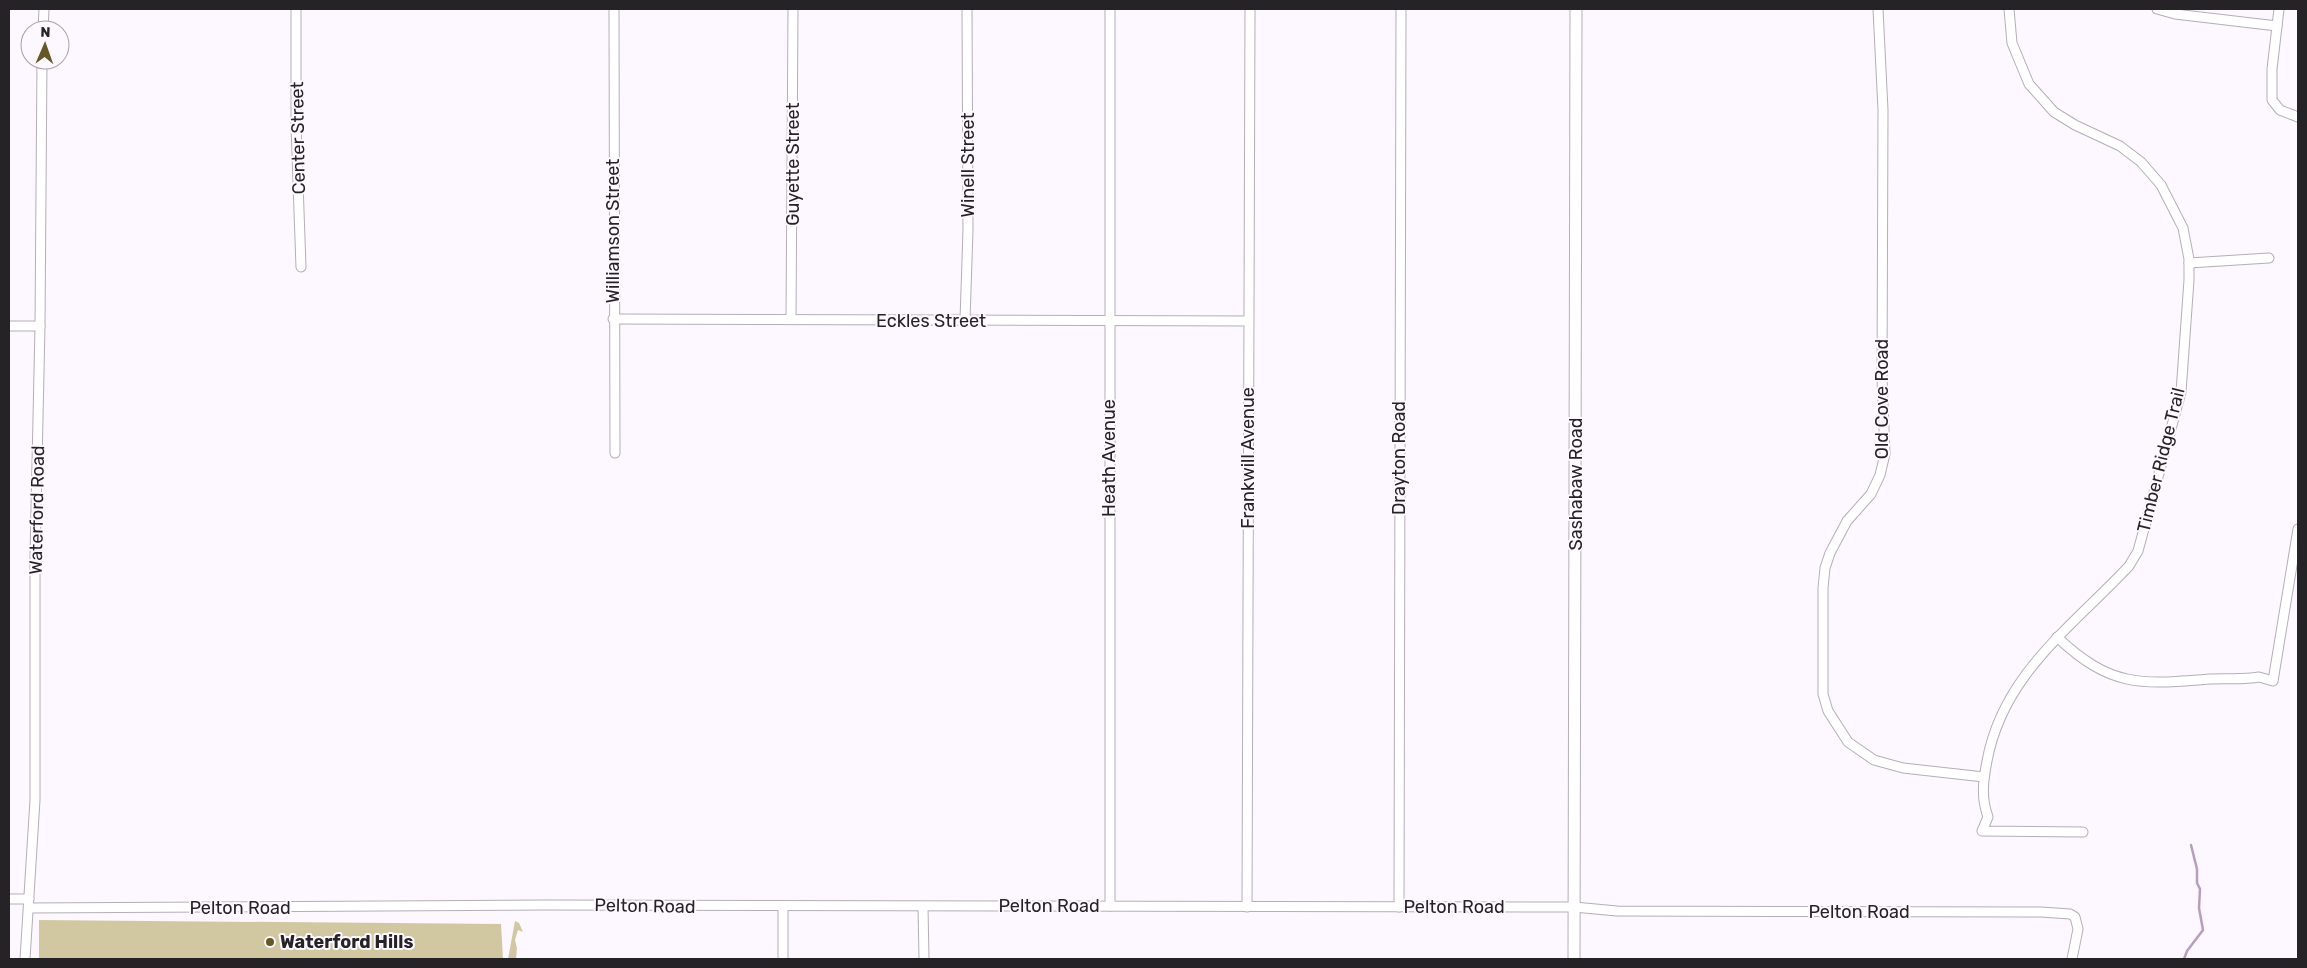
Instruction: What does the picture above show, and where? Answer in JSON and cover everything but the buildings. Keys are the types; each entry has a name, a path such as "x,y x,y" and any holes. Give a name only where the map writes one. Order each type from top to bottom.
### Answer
{"street":[{"name":"Center Street","path":"296,9 296,126 301,267"},
{"name":"Williamson Street","path":"614,9 613,319 615,454"},
{"name":"Guyette Street","path":"791,320 793,9"},
{"name":"Winell Street","path":"965,320 968,230 967,9"},
{"name":"Heath Avenue","path":"1110,9 1108,322 1110,906"},
{"name":"Frankwill Avenue","path":"1247,907 1250,9"},
{"name":"Drayton Road","path":"1400,907 1401,9"},
{"name":"Sashabaw Road","path":"1574,959 1576,9"},
{"name":"Old Cove Road","path":"1878,9 1883,110 1882,378 1885,454 1880,475 1870,494 1843,527 1830,553 1826,568 1823,588 1823,694 1828,712 1848,742 1874,760 1903,768 1984,776"},
{"name":"Timber Ridge Trail","path":"2009,9 2012,43 2029,84 2054,112 2074,125 2120,146 2141,162 2161,184 2183,228 2189,263 2181,392 2142,540 2128,566 2057,637 2023,677 1997,724 1984,776 1983,804 1988,817 1982,831 2083,832"},
{"path":"2157,9 2175,14 2277,26"},
{"path":"2279,9 2272,100 2280,110 2298,118"},
{"name":"Waterford Road","path":"25,959 35,800 35,556 40,326 42,70"},
{"path":"2189,263 2269,258"},
{"name":"Eckles Street","path":"613,319 1248,321"},
{"path":"9,326 40,326"},
{"path":"2057,637 2075,654 2095,668 2135,682 2170,683 2259,677 2273,681 2298,528"},
{"name":"Pelton Road","path":"9,899 29,904 784,907 1574,907 1626,911 2041,912 2070,914 2075,917 2078,922 2077,940 2072,959"},
{"path":"783,959 784,907"},
{"path":"923,907 924,959"}],"shaded area":[{"name":"Waterford Hills","path":"39,920 501,924 503,959 39,959"},
{"path":"515,921 519,923 523,932 518,930 515,940 517,948 516,959 508,959"}],"waterway":[{"path":"2184,959 2187,951 2203,930 2199,908 2200,889 2197,883 2197,869 2191,845"}],"place":[{"name":"Waterford Hills","path":"270,942"}]}
